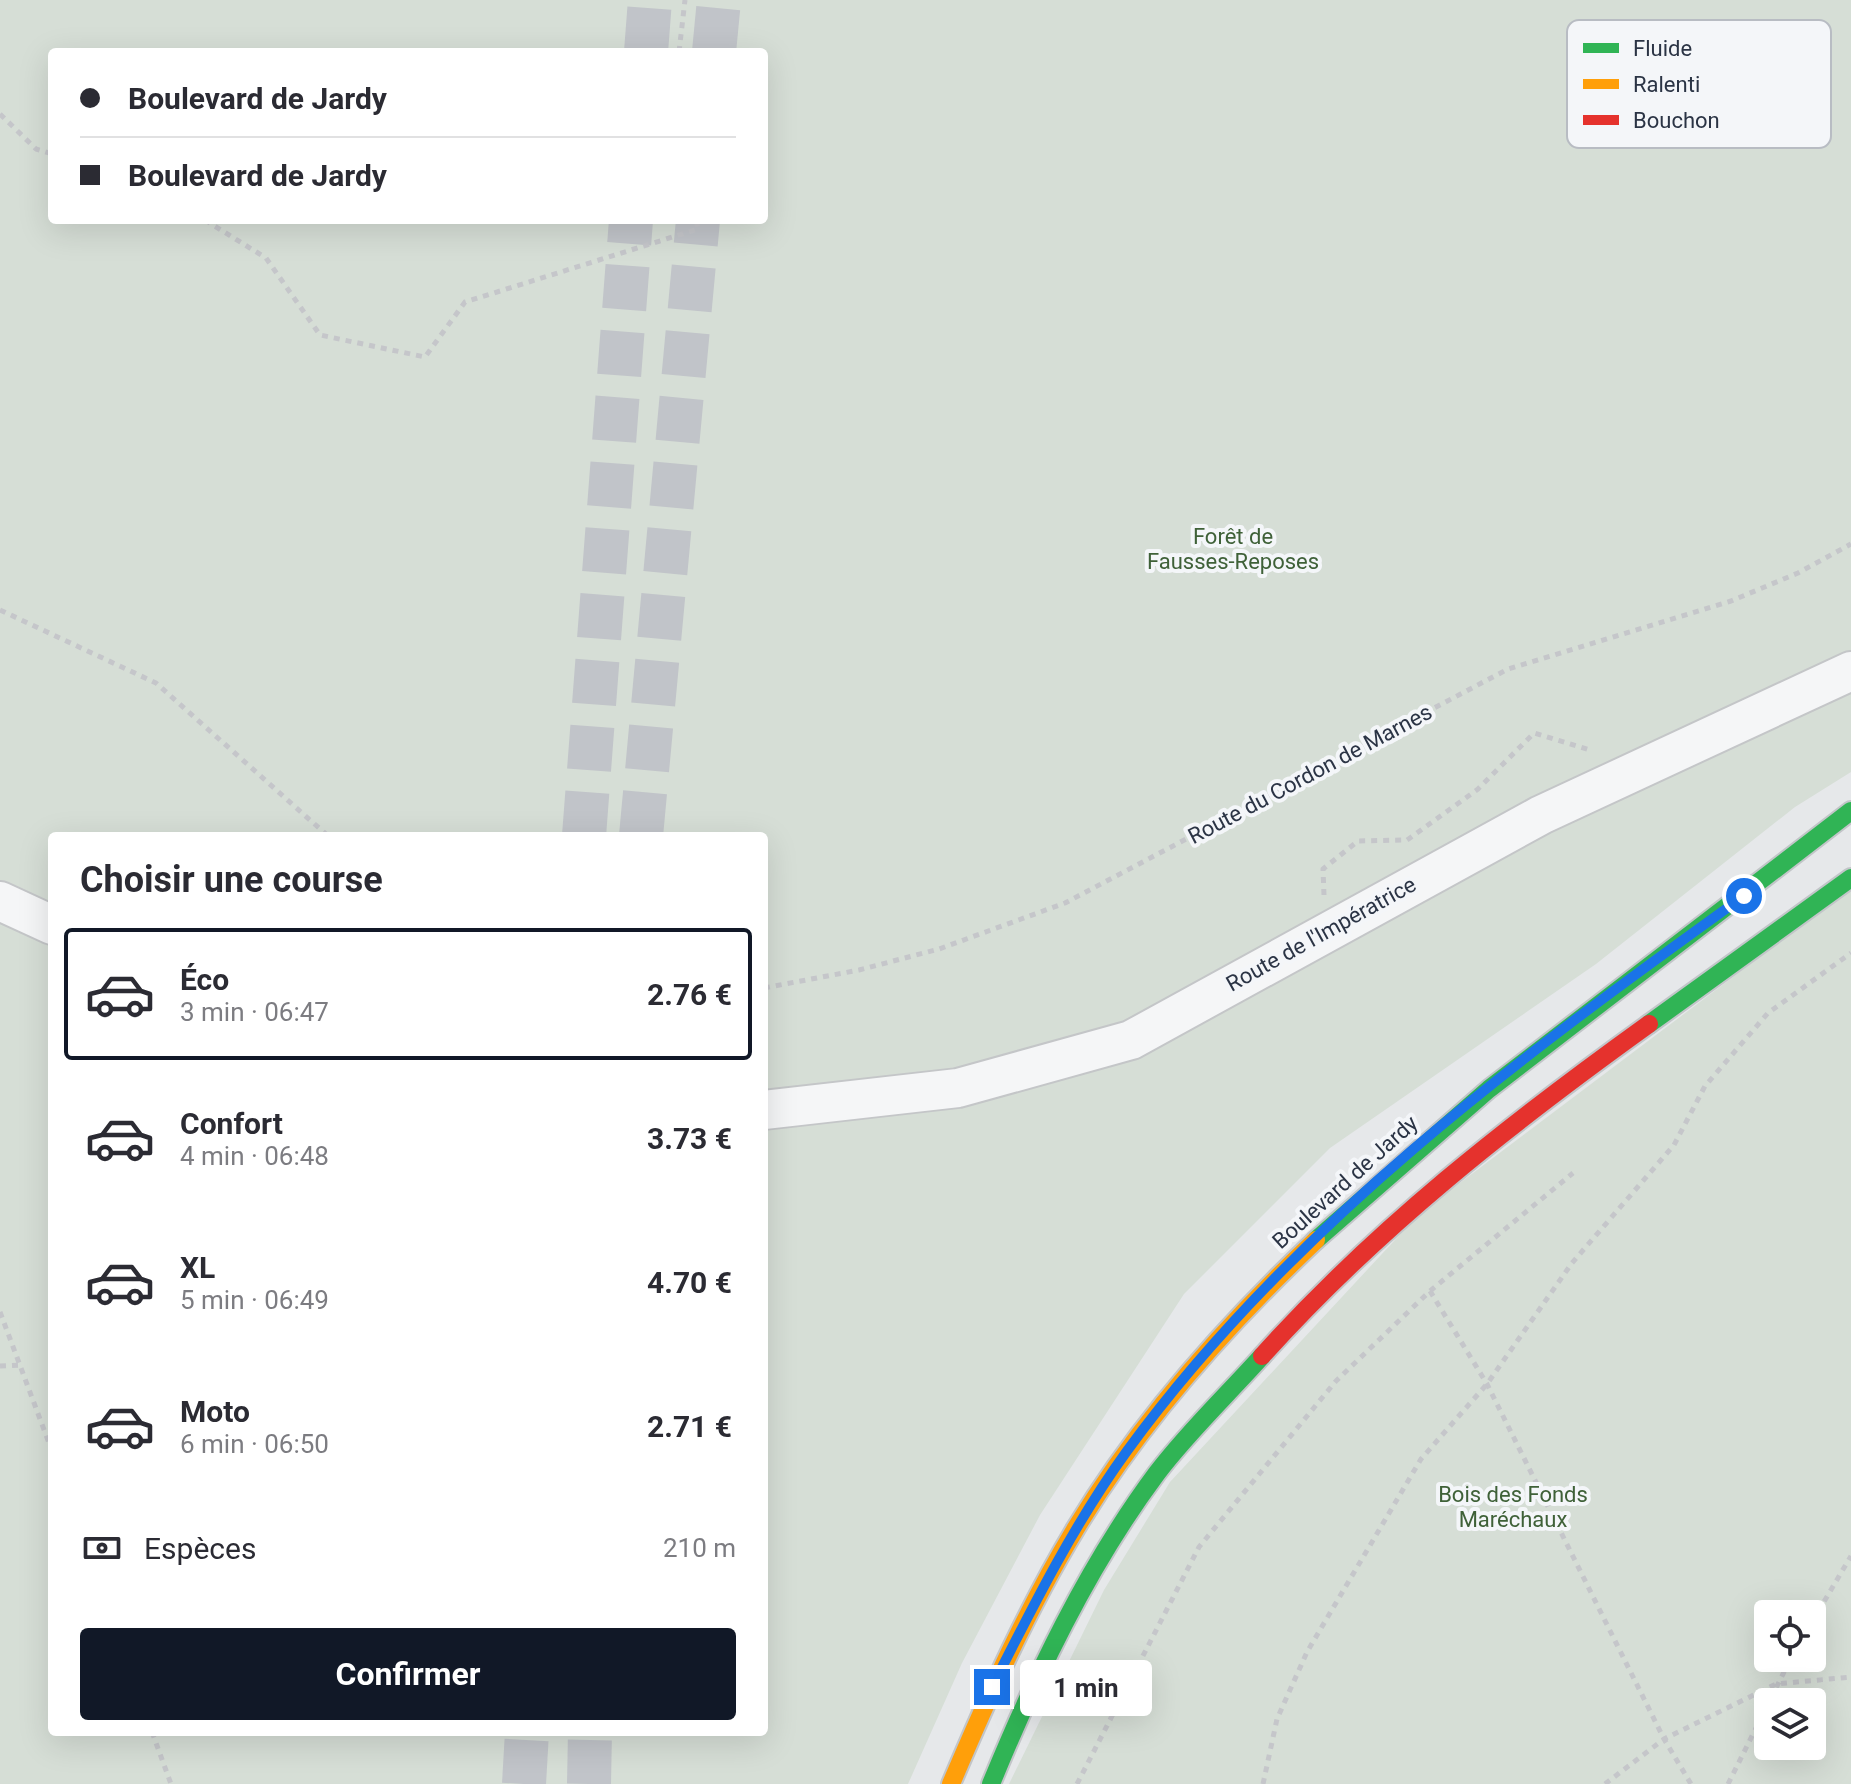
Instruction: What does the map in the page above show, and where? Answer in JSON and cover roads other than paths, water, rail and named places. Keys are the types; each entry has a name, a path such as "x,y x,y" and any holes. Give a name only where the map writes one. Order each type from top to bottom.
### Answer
{"main road":[{"name":"Boulevard de Jardy","path":"951,1784 992,1687 1056,1563 1127,1452 1198,1362 1292,1259 1502,1078 1628,980 1768,879 1851,811"},
{"path":"991,1784 1025,1702 1088,1581 1157,1473 1314,1298 1412,1206 1529,1110 1851,878"}],"street":[{"name":"Route de l'Impératrice","path":"768,1110 958,1088 1131,1040 1338,923 1541,815 1851,671"},
{"path":"0,901 48,923"}],"tunnel":[{"path":"646,48 650,0"},
{"path":"714,48 719,0"},
{"path":"584,832 631,224"},
{"path":"641,832 698,224"},
{"path":"524,1784 527,1736"},
{"path":"589,1784 590,1736"}],"park label":[{"name":"Forêt de Fausses-Reposes","path":"1233,548"},
{"name":"Bois des Fonds Maréchaux","path":"1513,1506"}]}
